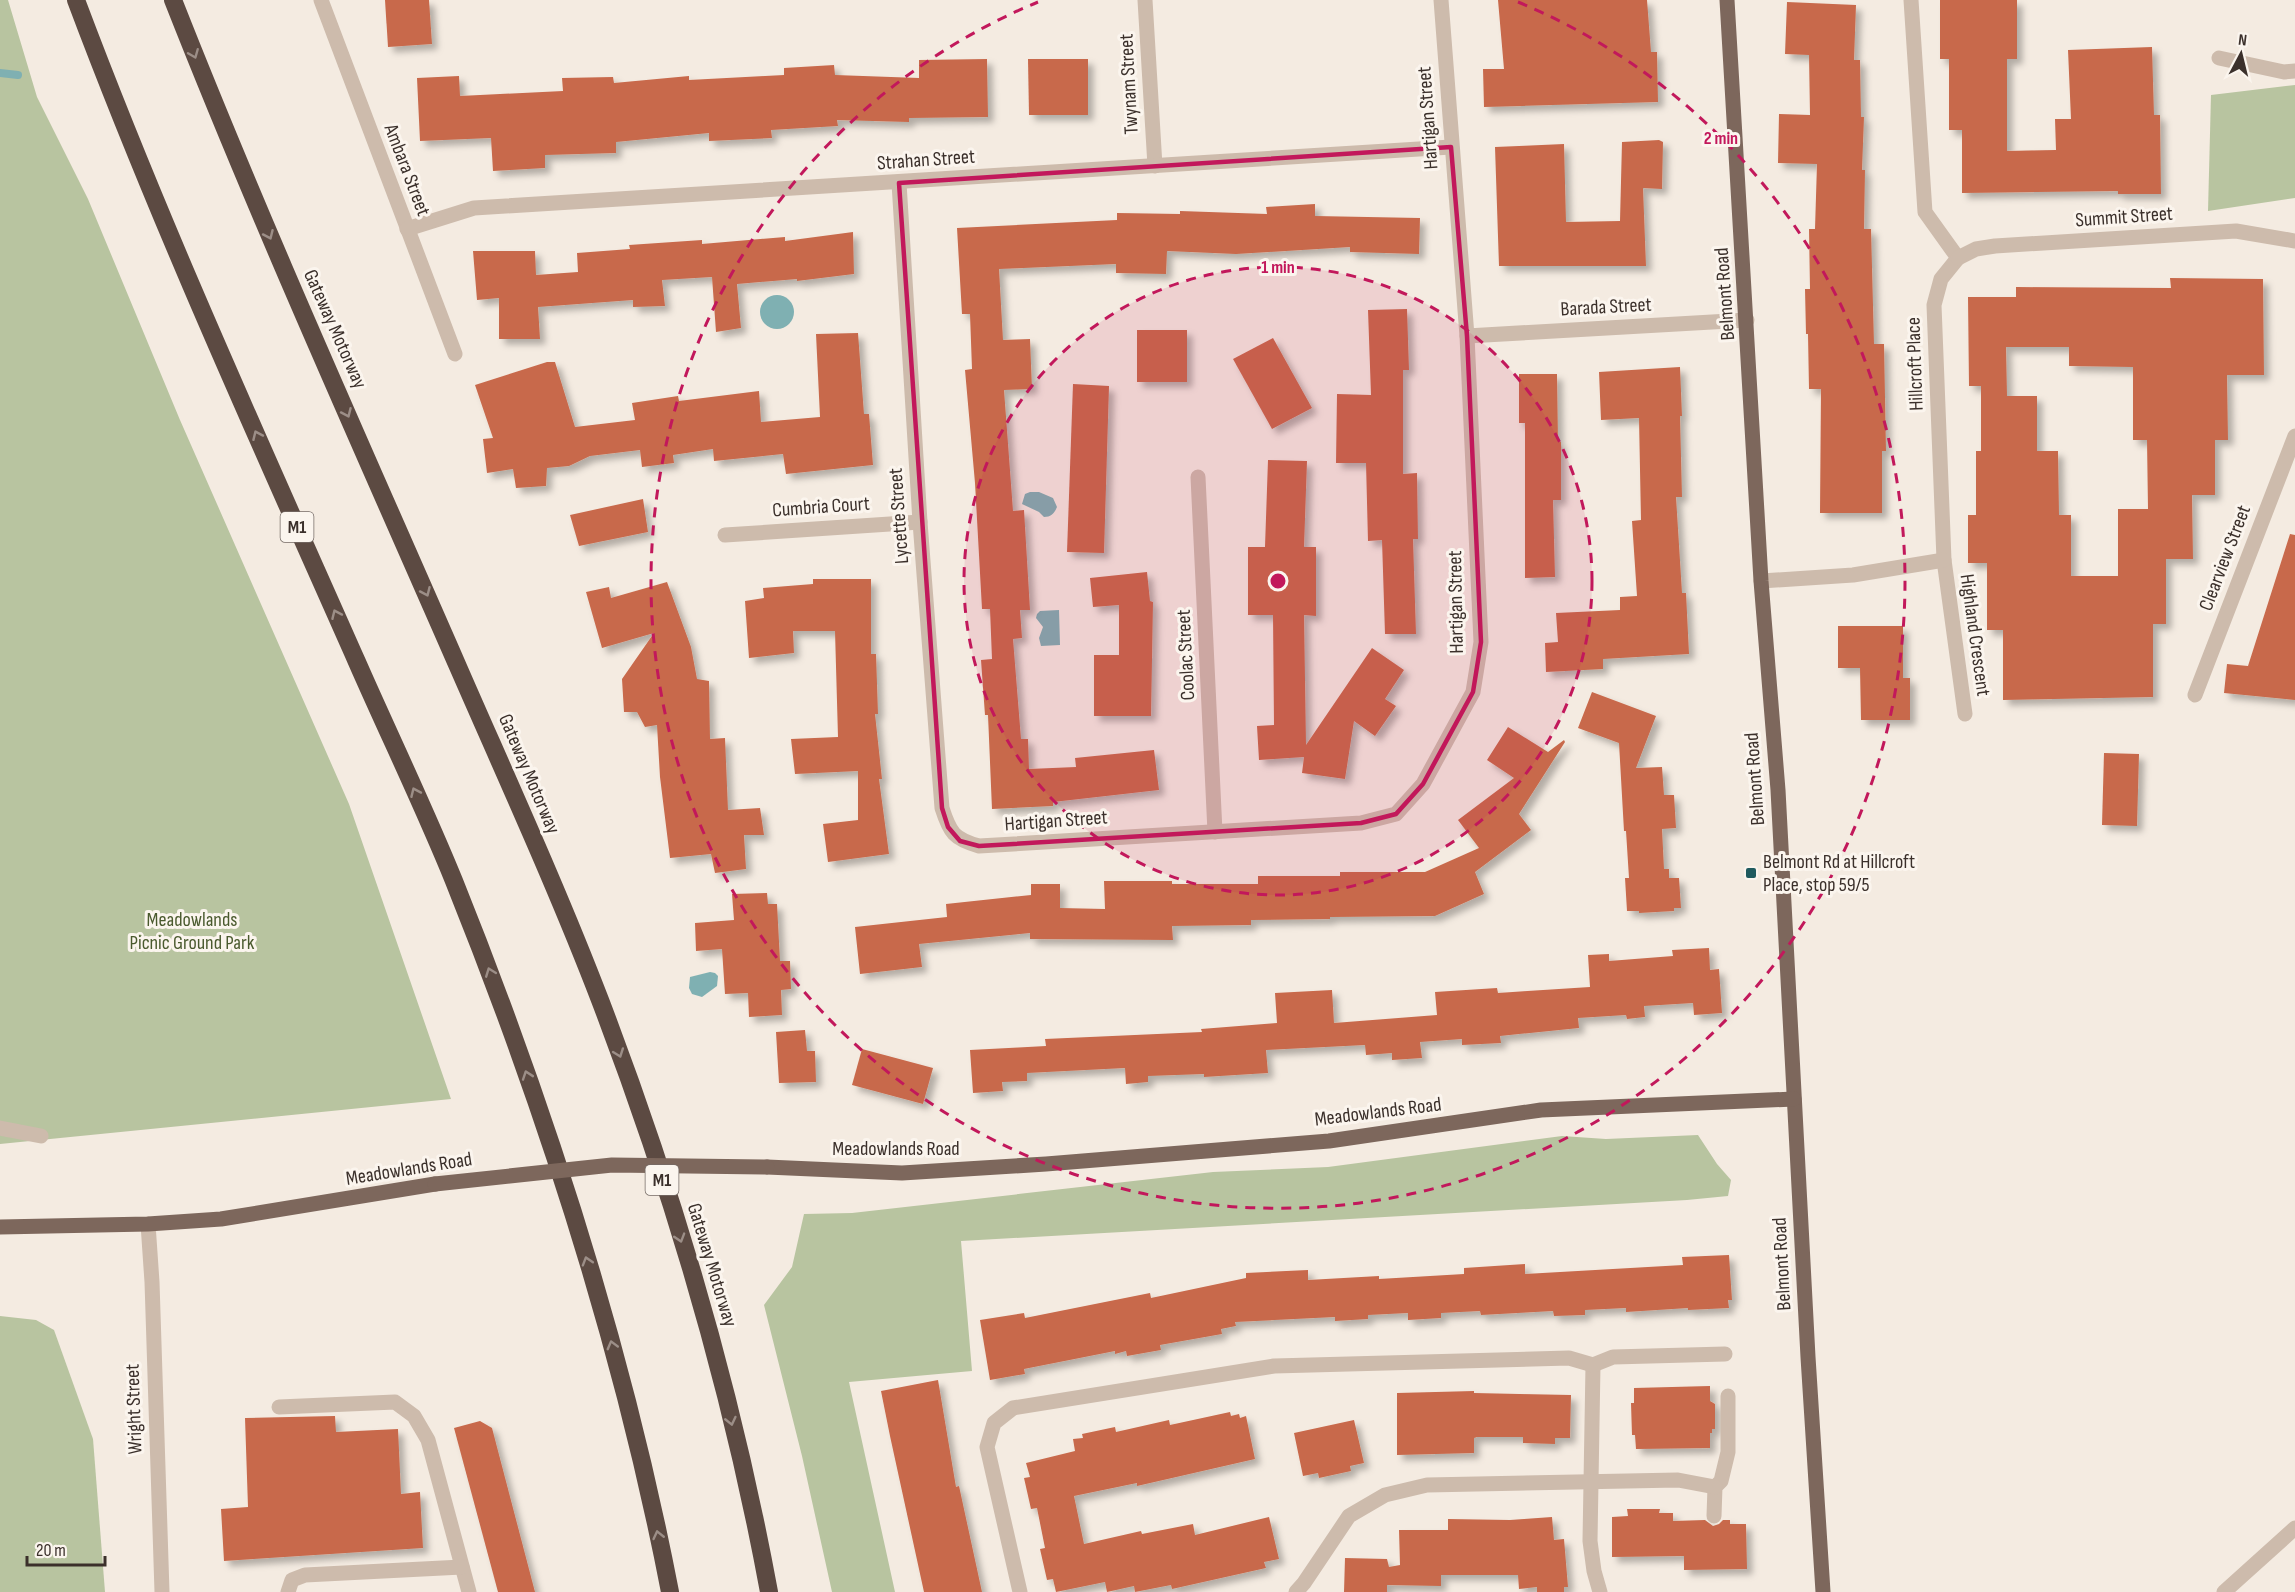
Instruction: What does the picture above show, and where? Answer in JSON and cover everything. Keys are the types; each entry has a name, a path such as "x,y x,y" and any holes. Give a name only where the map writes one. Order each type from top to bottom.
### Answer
{"highway":[{"name":"M1","path":"76,0 163,216 229,370 452,876 511,1026 604,1317 627,1401 670,1592"},
{"name":"Gateway Motorway","path":"173,0 236,160 506,774 599,998 640,1110 718,1364 769,1592"}],"main road":[{"name":"Belmont Road","path":"1727,0 1761,581 1778,790 1823,1592"},
{"name":"Meadowlands Road","path":"0,1227 148,1224 221,1219 435,1184 612,1165 767,1167 902,1173 1046,1164 1329,1140 1541,1110 1794,1099"}],"street":[{"name":"Ambara Street","path":"321,0 455,354"},
{"name":"Twynam Street","path":"1145,0 1155,166"},
{"name":"Hartigan Street","path":"960,841 979,846 1361,823 1396,814 1423,784 1473,692 1481,642 1467,336 1441,0"},
{"path":"1911,0 1925,212 1958,258"},
{"path":"2219,58 2284,72 2295,71"},
{"name":"Strahan Street","path":"407,229 474,208 1451,147"},
{"name":"Lycette Street","path":"899,183 920,522 942,808 948,827 960,841"},
{"name":"Summit Street","path":"1958,258 1976,249 1995,246 2236,231 2295,241"},
{"name":"Hillcroft Place","path":"1944,560 1934,305 1941,279 1958,258"},
{"name":"Barada Street","path":"1467,336 1747,320"},
{"name":"Clearview Street","path":"2195,695 2295,436"},
{"name":"Coolac Street","path":"1198,477 1215,832"},
{"name":"Cumbria Court","path":"725,535 920,522"},
{"path":"1761,581 1853,575 1944,560"},
{"name":"Highland Crescent","path":"1944,560 1965,714"},
{"path":"0,1128 41,1136"},
{"name":"Wright Street","path":"148,1224 162,1592"},
{"path":"1020,1592 987,1447 994,1423 1013,1408 1274,1366 1569,1358 1593,1365 1613,1357 1725,1354"},
{"path":"1593,1365 1590,1542 1600,1592"},
{"path":"1714,1516 1715,1487 1721,1480 1728,1452 1728,1396"},
{"path":"279,1407 395,1402 414,1416 429,1440 469,1592"},
{"path":"1296,1592 1349,1516 1384,1495 1427,1485 1678,1480 1715,1487"},
{"path":"2224,1592 2295,1528"},
{"path":"288,1592 292,1580 305,1575 462,1568"}],"highlighted area":[{"path":"1451,147 1467,336 1481,642 1473,692 1423,784 1396,814 1361,823 979,846 960,841 948,827 942,808 899,183"}],"green space":[{"name":"Meadowlands Picnic Ground Park","path":"0,0 8,0 37,97 88,199 180,420 349,804 451,1099 0,1144"},
{"path":"2295,85 2295,198 2208,211 2211,95"},
{"path":"1698,1135 1717,1164 1731,1180 1728,1196 961,1241 972,1371 849,1382 895,1592 832,1592 802,1456 764,1305 792,1267 804,1214 852,1213 1213,1172 1328,1167 1562,1136 1606,1139"},
{"path":"0,1316 36,1320 54,1330 93,1439 105,1592 0,1592"}],"water":[{"path":"777,295 789,300 794,312 789,324 777,329 765,324 760,312 765,300"},
{"path":"1039,492 1053,498 1057,507 1053,513 1044,517 1022,504 1025,494"},
{"path":"1059,610 1060,645 1041,646 1039,638 1043,627 1036,618 1037,614 1040,611"},
{"path":"710,972 718,976 717,986 702,997 692,994 689,988 690,977"}],"building":[{"path":"385,0 429,0 432,44 388,47"},
{"path":"1498,0 1647,0 1651,52 1657,52 1658,102 1484,107 1483,69 1504,69"},
{"path":"1940,0 2017,0 2017,59 2007,59 2007,151 2056,150 2055,119 2071,119 2068,50 2152,47 2154,115 2160,115 2161,194 2118,194 2118,191 1962,193 1962,130 1949,130 1949,59 1940,59"},
{"path":"1787,2 1856,5 1854,60 1860,60 1861,117 1864,117 1862,170 1865,170 1864,229 1871,229 1874,344 1884,344 1886,451 1882,451 1882,513 1820,513 1821,389 1809,389 1805,289 1810,289 1809,229 1815,229 1817,164 1778,163 1779,114 1810,115 1809,55 1785,54"},
{"path":"987,59 988,117 909,118 909,122 837,120 838,126 771,130 772,138 709,141 709,133 616,142 616,153 545,155 545,168 493,171 491,138 420,141 417,78 459,76 460,96 563,91 562,78 613,77 614,83 689,76 689,80 784,75 784,68 834,65 835,75 919,78 919,60"},
{"path":"1028,59 1088,59 1088,115 1029,115"},
{"path":"1659,140 1663,142 1662,189 1643,188 1646,266 1499,266 1495,147 1564,144 1566,222 1620,221 1622,142"},
{"path":"1315,204 1315,216 1420,218 1419,254 1350,252 1350,247 1236,254 1167,251 1166,274 1116,273 1116,264 999,269 1003,340 1030,339 1032,389 1004,390 1013,511 1024,510 1030,610 1020,610 1022,638 1013,639 1021,739 1028,739 1029,769 1076,767 1075,758 1154,750 1159,790 1053,802 1053,806 992,809 988,715 985,715 981,660 992,659 990,609 982,609 975,483 965,370 972,369 970,314 962,314 957,228 1117,220 1117,213 1180,214 1180,211 1267,214 1266,207"},
{"path":"853,232 854,274 797,281 797,279 737,284 741,328 716,332 712,277 662,280 665,306 633,307 633,300 538,307 540,339 499,339 499,298 477,300 473,251 535,251 536,275 578,272 577,253 630,249 629,245 702,240 702,244 785,237 785,241"},
{"path":"2170,278 2263,279 2264,375 2227,375 2228,440 2215,440 2215,495 2192,495 2193,559 2166,559 2166,624 2153,624 2153,697 2003,700 2003,630 1987,630 1987,563 1968,563 1968,515 1976,515 1976,451 1981,451 1981,386 1969,386 1968,297 2016,297 2016,287 2171,288","holes":["2006,347 2069,347 2069,366 2133,367 2133,440 2147,440 2148,509 2118,509 2118,576 2071,576 2071,515 2059,515 2058,451 2037,451 2037,396 2007,396"]},
{"path":"1407,309 1409,370 1403,370 1403,474 1417,473 1418,539 1413,539 1416,634 1385,634 1382,540 1368,541 1366,463 1336,463 1337,394 1371,395 1368,310"},
{"path":"1137,330 1187,330 1187,382 1137,382"},
{"path":"858,333 864,414 869,414 873,465 786,474 783,454 714,461 713,449 673,455 674,463 642,467 640,450 590,456 569,466 547,468 546,486 516,488 513,469 487,473 483,439 493,438 475,385 547,362 555,362 575,427 635,420 632,403 678,396 679,401 759,391 761,422 820,417 816,334"},
{"path":"1273,338 1312,408 1272,429 1233,359"},
{"path":"1680,367 1682,497 1676,497 1682,593 1686,593 1689,654 1603,659 1603,669 1546,672 1545,643 1558,642 1556,613 1620,610 1620,597 1637,596 1632,521 1641,520 1639,418 1601,420 1599,372"},
{"path":"1519,374 1557,374 1558,442 1561,442 1561,500 1553,500 1555,577 1525,578 1525,423 1519,423"},
{"path":"1073,384 1109,386 1104,553 1067,552"},
{"path":"1268,460 1307,461 1304,547 1316,547 1316,616 1304,615 1306,745 1372,648 1404,670 1385,699 1396,706 1375,736 1354,721 1345,779 1302,773 1304,757 1259,760 1257,726 1274,725 1273,615 1248,615 1248,547 1265,547"},
{"path":"643,499 648,532 579,546 570,515"},
{"path":"2290,534 2295,535 2295,700 2224,693 2227,664 2248,666"},
{"path":"1147,572 1150,601 1153,602 1151,716 1094,716 1094,655 1119,655 1119,605 1093,607 1090,578"},
{"path":"813,579 871,579 871,654 876,654 878,714 875,714 882,779 879,779 889,854 828,862 823,824 858,820 858,771 795,774 791,739 838,737 835,631 793,631 794,653 749,658 745,601 764,598 763,588 813,584"},
{"path":"667,582 691,647 697,679 709,681 710,739 725,738 728,810 760,808 764,835 744,835 746,869 715,873 711,854 670,858 660,777 657,725 645,727 637,712 624,712 622,679 654,633 602,648 586,592 609,587 611,598"},
{"path":"1838,626 1903,626 1903,678 1910,678 1910,720 1861,720 1860,668 1838,668"},
{"path":"1592,692 1656,716 1636,768 1662,767 1664,795 1674,795 1676,828 1662,829 1664,869 1669,869 1669,878 1679,878 1681,908 1674,908 1674,911 1639,913 1639,911 1627,911 1625,878 1629,878 1619,743 1578,728"},
{"path":"1508,727 1548,752 1564,740 1565,742 1519,814 1531,830 1475,872 1484,894 1435,916 1251,920 1251,925 1172,926 1173,940 1030,939 1030,933 919,944 922,967 860,974 855,927 947,917 946,904 1031,895 1031,884 1060,884 1060,908 1105,909 1104,881 1258,884 1258,876 1340,876 1340,872 1425,872 1479,848 1458,820 1514,778 1487,760"},
{"path":"2104,753 2139,754 2137,826 2102,825"},
{"path":"767,893 768,904 777,904 780,961 790,961 791,989 781,990 782,1015 749,1017 748,993 725,994 722,949 696,951 695,923 734,920 732,894"},
{"path":"1709,948 1710,970 1719,969 1722,1013 1694,1015 1693,1003 1644,1006 1645,1017 1627,1019 1626,1015 1578,1018 1579,1028 1500,1036 1501,1043 1462,1045 1462,1039 1420,1042 1422,1058 1392,1060 1392,1053 1366,1055 1365,1045 1266,1050 1268,1073 1204,1077 1204,1074 1148,1076 1148,1082 1126,1084 1125,1068 1027,1073 1027,1081 1002,1082 1003,1091 973,1093 970,1050 1046,1046 1045,1039 1202,1032 1201,1029 1277,1023 1275,993 1332,990 1334,1023 1437,1015 1435,992 1497,988 1498,993 1590,987 1588,955 1609,954 1609,961 1673,956 1672,950"},
{"path":"805,1030 807,1051 815,1051 816,1082 779,1083 776,1032"},
{"path":"862,1049 933,1068 923,1104 852,1085"},
{"path":"1729,1255 1732,1300 1728,1300 1729,1308 1626,1312 1626,1308 1585,1310 1585,1315 1554,1316 1553,1311 1481,1315 1480,1311 1441,1313 1441,1318 1408,1320 1408,1313 1368,1315 1368,1319 1335,1321 1335,1317 1235,1322 1236,1326 1221,1329 1222,1334 1160,1345 1161,1350 1127,1356 1126,1351 1115,1354 1115,1351 1024,1369 1025,1374 990,1380 980,1320 1024,1313 1025,1318 1150,1293 1151,1298 1246,1278 1246,1273 1308,1270 1308,1280 1379,1276 1379,1279 1464,1274 1464,1268 1525,1264 1525,1274 1683,1265 1682,1257"},
{"path":"938,1380 956,1487 959,1486 982,1592 924,1592 890,1436 881,1391"},
{"path":"1710,1386 1710,1401 1715,1404 1715,1429 1712,1429 1710,1433 1710,1448 1636,1449 1635,1435 1632,1435 1631,1403 1634,1403 1634,1388"},
{"path":"1474,1391 1474,1393 1571,1395 1570,1438 1555,1438 1555,1444 1523,1443 1523,1437 1477,1437 1474,1438 1474,1453 1397,1455 1397,1393"},
{"path":"1230,1412 1231,1416 1239,1414 1240,1418 1246,1416 1255,1459 1137,1486 1137,1483 1074,1496 1084,1544 1141,1531 1142,1534 1193,1524 1195,1535 1269,1517 1279,1559 1264,1562 1266,1568 1172,1589 1171,1585 1135,1592 1134,1586 1107,1592 1105,1582 1056,1592 1053,1579 1047,1580 1040,1549 1045,1548 1037,1508 1031,1509 1024,1478 1030,1477 1026,1463 1075,1451 1073,1439 1083,1438 1082,1434 1115,1427 1116,1432 1169,1420 1170,1425"},
{"path":"335,1416 336,1432 398,1429 401,1494 420,1492 423,1548 224,1561 221,1509 248,1507 245,1418"},
{"path":"1354,1420 1364,1463 1350,1466 1351,1471 1319,1478 1318,1473 1303,1476 1294,1433"},
{"path":"480,1421 492,1428 535,1592 498,1592 454,1428"},
{"path":"1627,1509 1660,1509 1659,1513 1673,1513 1673,1521 1705,1520 1713,1526 1723,1520 1730,1520 1730,1524 1746,1524 1747,1569 1684,1570 1684,1556 1612,1557 1612,1517 1628,1516"},
{"path":"1552,1517 1554,1540 1564,1539 1568,1587 1564,1587 1564,1592 1537,1592 1537,1587 1519,1589 1518,1575 1441,1575 1441,1586 1387,1585 1387,1592 1344,1592 1345,1558 1387,1559 1389,1567 1400,1565 1399,1530 1448,1530 1448,1519 1510,1520"}],"waterway":[{"path":"0,73 18,75"}],"place":[{"name":"Belmont Rd at Hillcroft Place, stop 59/5","path":"1751,873"}]}
